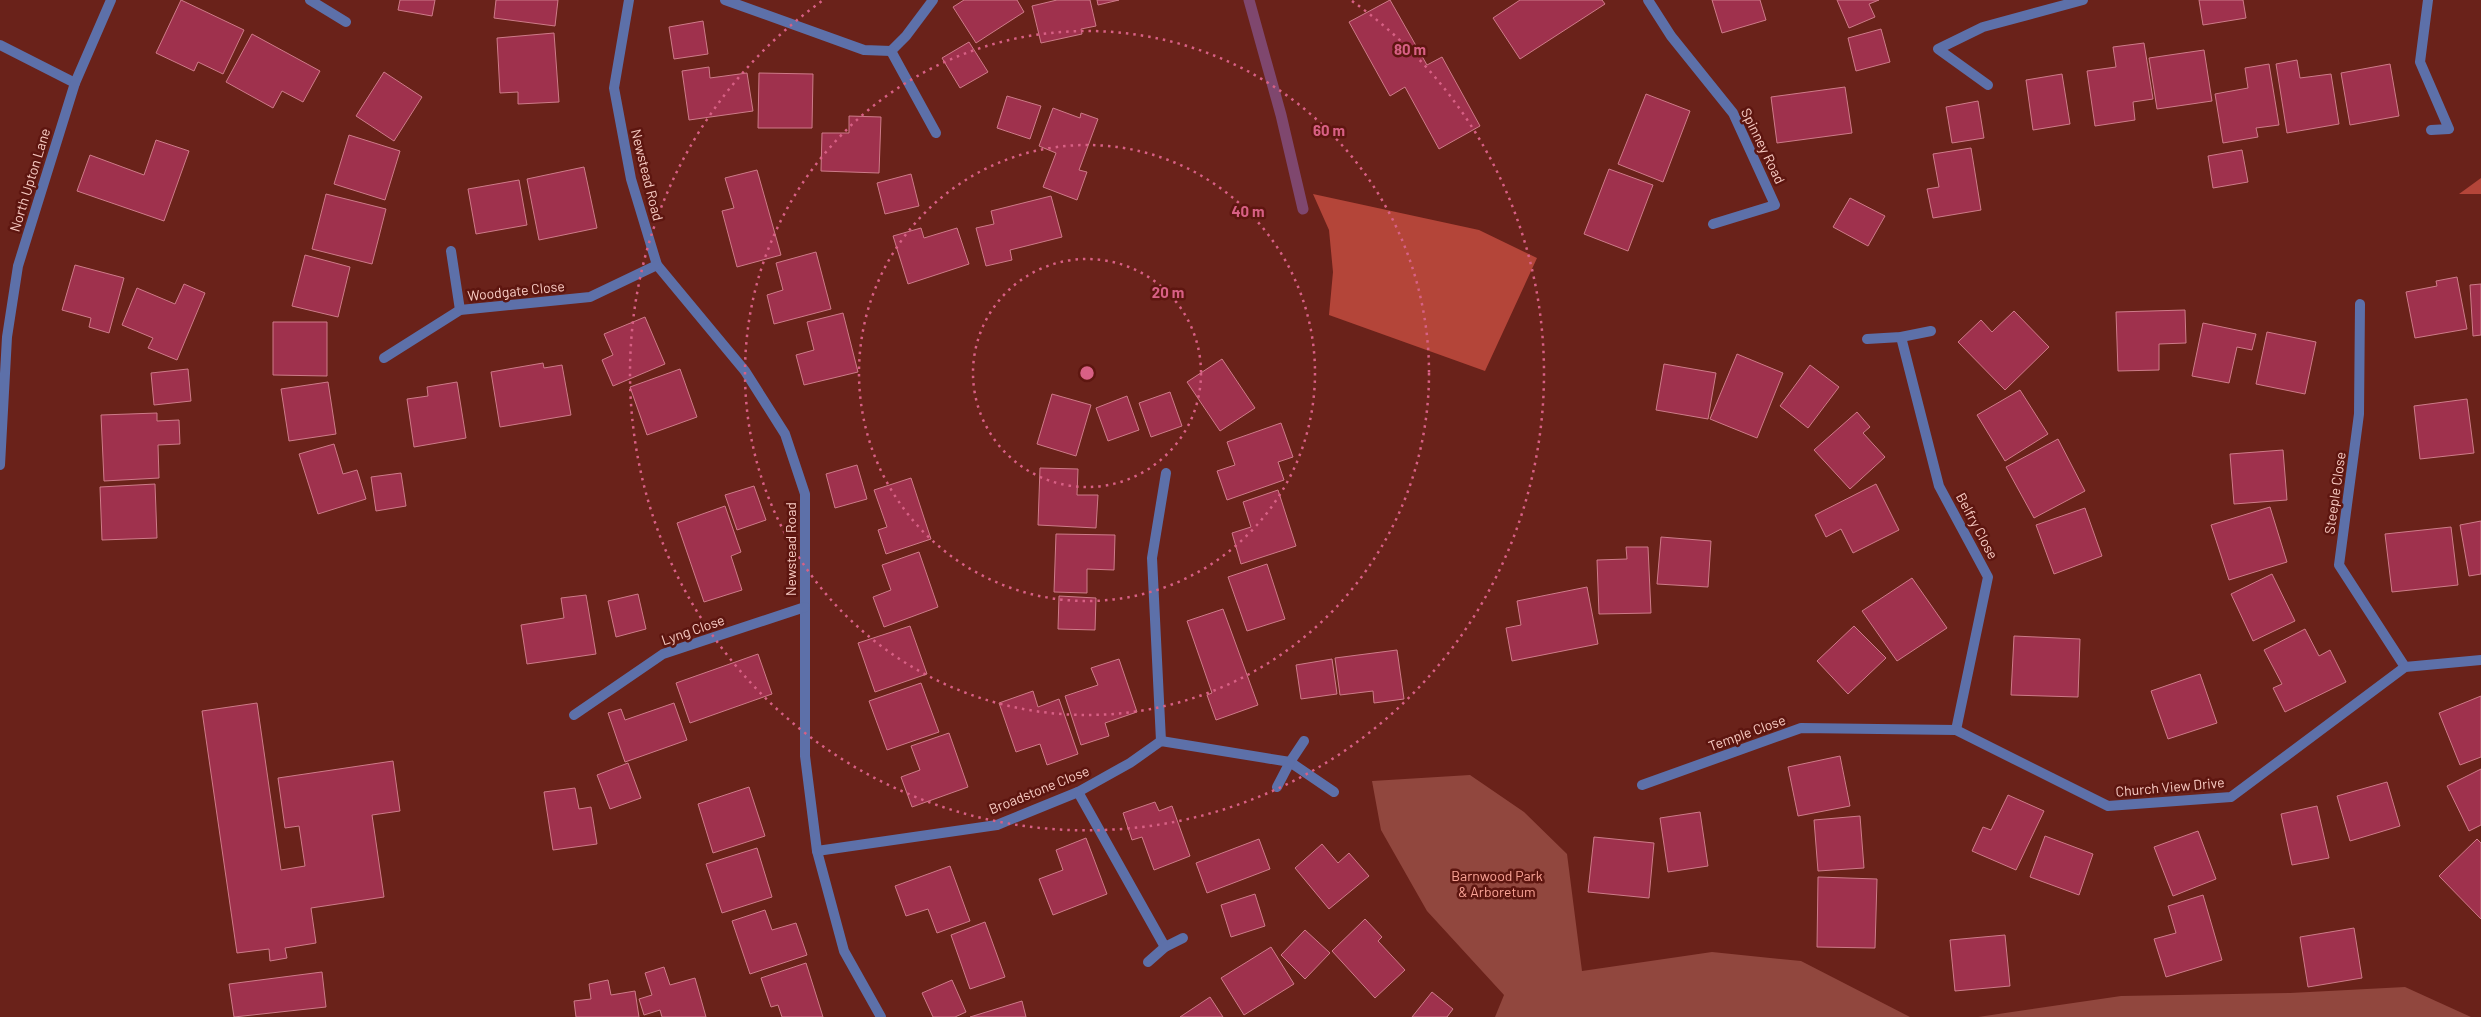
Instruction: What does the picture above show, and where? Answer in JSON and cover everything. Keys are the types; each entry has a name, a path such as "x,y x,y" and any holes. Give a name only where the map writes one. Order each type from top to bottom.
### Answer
{"street":[{"name":"North Upton Lane","path":"0,465 7,337 18,266 75,83 111,0"},
{"path":"310,0 346,22"},
{"name":"Newstead Road","path":"629,0 614,88 631,179 657,264 745,371 785,434 805,494 805,756 817,851 844,951 881,1017"},
{"path":"725,0 864,50 891,51 906,36 933,0"},
{"name":"Spinney Road","path":"1648,0 1671,36 1733,113 1776,205 1713,224"},
{"path":"1988,85 1938,48 1983,28 2083,0"},
{"path":"2428,0 2420,62 2448,129 2432,130"},
{"path":"0,45 75,83"},
{"path":"891,51 936,133"},
{"path":"451,251 460,310"},
{"name":"Woodgate Close","path":"384,358 460,310 590,297 657,264"},
{"name":"Steeple Close","path":"2360,304 2359,414 2338,564 2405,667"},
{"path":"1867,338 1901,337 1931,331"},
{"name":"Belfry Close","path":"1901,337 1939,486 1988,577 1956,730"},
{"path":"1166,474 1152,558 1161,741 1290,762 1334,792"},
{"name":"Lyng Close","path":"574,715 663,654 805,607"},
{"path":"2405,667 2481,660"},
{"name":"Church View Drive","path":"1956,730 2108,806 2231,797 2405,667"},
{"name":"Temple Close","path":"1642,785 1801,728 1956,730"},
{"name":"Broadstone Close","path":"817,851 997,825 1078,792 1130,763 1161,741"},
{"path":"1277,787 1304,741"},
{"path":"1078,792 1165,947"},
{"path":"1148,962 1165,947 1183,938"}],"green space":[{"name":"Barnwood Park & Arboretum","path":"1470,775 1524,812 1567,854 1582,971 1712,952 1801,961 1910,1017 1495,1017 1504,995 1427,911 1381,830 1372,781"},
{"path":"2405,987 2471,1017 1978,1017 2121,996 2290,993"}],"shaded area":[{"path":"2481,178 2481,194 2459,194"},
{"path":"1313,194 1479,230 1537,258 1485,371 1329,315 1333,272 1329,230"}],"building":[{"path":"181,0 244,30 223,74 198,62 194,71 156,53"},
{"path":"400,0 435,0 432,16 398,10"},
{"path":"496,0 558,0 555,26 494,18"},
{"path":"964,0 1017,0 1024,12 976,43 953,7"},
{"path":"1057,0 1090,0 1096,26 1081,29 1082,34 1041,43 1032,6"},
{"path":"1097,0 1119,0 1098,5"},
{"path":"1390,0 1427,65 1442,57 1480,126 1439,149 1405,87 1390,96 1349,22"},
{"path":"1520,0 1602,0 1605,4 1520,59 1493,18"},
{"path":"1712,0 1760,0 1766,20 1722,33"},
{"path":"1837,0 1879,0 1869,4 1875,17 1849,28"},
{"path":"2199,0 2243,0 2246,18 2203,25"},
{"path":"703,21 708,54 674,59 669,27"},
{"path":"1881,29 1890,62 1856,71 1848,38"},
{"path":"554,33 559,102 518,104 518,92 500,93 497,38"},
{"path":"252,34 320,71 303,102 282,91 273,108 226,82"},
{"path":"969,42 988,72 960,88 942,58"},
{"path":"2144,43 2153,99 2133,102 2135,120 2095,126 2087,71 2116,67 2113,47"},
{"path":"2204,50 2212,101 2157,109 2149,58"},
{"path":"2297,60 2300,78 2331,74 2339,124 2287,133 2276,64"},
{"path":"2269,64 2279,125 2256,128 2258,137 2223,143 2215,94 2248,88 2245,68"},
{"path":"2390,64 2399,116 2350,125 2341,73"},
{"path":"709,67 710,78 747,73 753,111 689,120 682,71"},
{"path":"384,72 422,97 394,141 356,116"},
{"path":"759,73 813,74 812,128 758,128"},
{"path":"2062,74 2070,124 2033,130 2026,80"},
{"path":"1845,87 1852,133 1777,143 1771,97"},
{"path":"1646,94 1690,111 1663,182 1618,164"},
{"path":"1007,96 1041,106 1030,139 997,128"},
{"path":"1978,101 1984,138 1952,143 1946,107"},
{"path":"1053,108 1080,118 1081,113 1098,119 1079,170 1087,172 1077,200 1043,187 1056,153 1039,146"},
{"path":"849,116 881,117 879,173 821,171 822,133 849,133"},
{"path":"349,135 400,151 385,200 334,184"},
{"path":"156,140 189,151 164,221 77,191 90,155 144,175"},
{"path":"1971,148 1981,210 1933,218 1927,189 1939,187 1933,154"},
{"path":"2242,150 2248,182 2213,188 2208,156"},
{"path":"584,167 597,228 539,240 527,179"},
{"path":"1609,169 1653,185 1628,251 1584,234"},
{"path":"757,170 781,255 737,267 722,211 734,208 725,178"},
{"path":"911,174 919,206 885,214 877,183"},
{"path":"519,180 527,225 476,234 468,189"},
{"path":"326,194 386,209 372,264 312,249"},
{"path":"1051,196 1062,237 1010,250 1012,260 986,266 976,228 994,224 991,211"},
{"path":"1850,198 1885,216 1868,246 1833,227"},
{"path":"921,228 924,238 957,228 969,264 908,284 893,236"},
{"path":"816,252 831,309 774,324 767,295 783,290 776,263"},
{"path":"305,255 350,267 338,317 292,306"},
{"path":"75,265 124,278 109,333 89,327 91,318 62,310"},
{"path":"2457,277 2467,329 2415,338 2406,292 2437,286 2436,281"},
{"path":"184,284 205,293 177,360 148,348 153,338 122,325 137,288 175,304"},
{"path":"2481,284 2481,335 2473,336 2470,285"},
{"path":"2185,310 2186,343 2159,344 2159,370 2118,371 2116,312"},
{"path":"2014,311 2049,347 2005,390 1958,342 1981,320 1992,332"},
{"path":"843,313 858,372 804,385 796,355 814,350 807,322"},
{"path":"645,317 665,364 613,386 602,360 613,355 604,334"},
{"path":"273,322 327,322 327,376 273,375"},
{"path":"2203,323 2256,334 2252,350 2237,347 2229,383 2192,376"},
{"path":"2267,332 2316,342 2305,394 2256,384"},
{"path":"1737,354 1783,373 1757,438 1710,419"},
{"path":"1222,359 1255,408 1220,431 1187,382"},
{"path":"543,363 544,368 562,365 571,415 500,427 491,372"},
{"path":"1664,364 1716,373 1708,419 1656,410"},
{"path":"1810,365 1839,387 1808,428 1780,406"},
{"path":"188,369 191,401 154,405 151,373"},
{"path":"680,369 697,417 647,435 630,387"},
{"path":"328,382 336,434 289,441 281,389"},
{"path":"457,382 466,438 414,447 407,399 428,396 427,387"},
{"path":"2020,390 2048,434 2005,461 1977,415"},
{"path":"1170,392 1182,426 1151,437 1139,403"},
{"path":"1052,394 1091,405 1076,456 1037,444"},
{"path":"1127,396 1139,430 1108,441 1096,408"},
{"path":"2467,399 2474,453 2420,459 2414,406"},
{"path":"1857,412 1870,427 1863,433 1885,457 1850,489 1814,450"},
{"path":"157,413 157,421 179,420 180,444 158,445 159,478 104,481 101,415"},
{"path":"1281,423 1293,457 1278,462 1284,480 1227,500 1217,471 1235,465 1227,442"},
{"path":"2058,439 2085,491 2034,518 2006,467"},
{"path":"334,444 343,474 357,470 366,499 318,514 299,454"},
{"path":"2283,450 2287,500 2234,504 2230,454"},
{"path":"857,465 867,499 835,508 826,474"},
{"path":"1040,468 1078,469 1077,495 1098,495 1096,528 1038,525"},
{"path":"401,473 406,506 376,511 371,477"},
{"path":"911,478 931,539 886,554 878,530 887,527 874,490"},
{"path":"155,484 157,538 102,540 100,487"},
{"path":"1876,484 1899,530 1853,553 1841,529 1826,537 1815,515"},
{"path":"754,486 766,520 737,530 725,495"},
{"path":"1278,490 1296,546 1241,564 1232,533 1251,527 1243,502"},
{"path":"725,506 741,552 731,556 742,590 704,602 677,523"},
{"path":"2270,507 2287,562 2229,580 2211,525"},
{"path":"2085,508 2102,556 2054,574 2036,525"},
{"path":"2481,521 2481,574 2469,576 2460,525"},
{"path":"2451,527 2458,585 2392,592 2385,534"},
{"path":"1056,534 1115,535 1114,570 1087,569 1087,593 1054,592"},
{"path":"1661,537 1711,541 1708,587 1657,584"},
{"path":"1626,547 1648,547 1651,613 1599,614 1597,560 1627,559"},
{"path":"919,552 938,607 884,627 873,597 891,590 882,565"},
{"path":"1267,564 1285,619 1247,631 1228,577"},
{"path":"2272,574 2295,621 2253,641 2231,594"},
{"path":"1912,578 1947,628 1897,661 1862,611"},
{"path":"1587,587 1598,644 1512,661 1506,628 1521,625 1517,601"},
{"path":"638,594 646,629 616,637 608,601"},
{"path":"586,595 596,654 527,664 521,625 564,618 561,598"},
{"path":"1059,596 1096,598 1095,630 1058,629"},
{"path":"1223,609 1258,705 1216,720 1207,695 1212,693 1187,621"},
{"path":"910,626 927,674 875,692 858,643"},
{"path":"1854,626 1886,658 1848,694 1817,661"},
{"path":"2305,629 2319,656 2330,650 2346,682 2285,712 2273,688 2282,684 2264,650"},
{"path":"2014,636 2080,639 2078,697 2011,695"},
{"path":"1397,650 1404,699 1374,703 1373,691 1340,695 1335,658"},
{"path":"758,654 772,694 690,723 676,683"},
{"path":"1119,659 1137,712 1105,723 1109,736 1081,745 1065,696 1098,685 1091,668"},
{"path":"1332,659 1337,694 1301,699 1296,665"},
{"path":"2200,674 2217,723 2168,739 2151,691"},
{"path":"921,683 939,732 887,750 869,701"},
{"path":"1033,691 1038,707 1059,699 1078,754 1047,765 1040,744 1016,752 999,703"},
{"path":"2481,696 2481,757 2460,765 2439,713"},
{"path":"257,703 281,870 305,866 299,826 285,828 278,778 393,761 400,811 372,815 384,897 311,908 316,943 285,948 287,958 270,961 269,949 237,953 202,711"},
{"path":"674,703 687,740 625,762 608,713 621,709 625,720"},
{"path":"949,733 968,787 912,807 901,777 920,770 911,746"},
{"path":"1840,756 1850,806 1798,816 1788,767"},
{"path":"628,763 641,798 610,809 597,775"},
{"path":"2481,769 2481,825 2469,831 2447,786"},
{"path":"2387,782 2400,826 2350,841 2337,796"},
{"path":"749,787 765,836 713,853 698,804"},
{"path":"575,788 579,809 591,807 597,844 553,850 544,792"},
{"path":"2008,795 2044,811 2016,870 1972,851 1983,827 1991,830"},
{"path":"1155,802 1159,811 1172,806 1190,856 1154,870 1142,837 1132,840 1123,813"},
{"path":"2317,806 2329,858 2292,865 2281,814"},
{"path":"1700,812 1708,866 1668,872 1660,818"},
{"path":"1860,816 1864,868 1818,871 1814,820"},
{"path":"2198,831 2216,879 2173,896 2154,847"},
{"path":"2045,836 2093,854 2079,895 2030,877"},
{"path":"1594,837 1654,843 1649,898 1588,892"},
{"path":"1086,838 1107,894 1053,915 1039,879 1063,870 1056,850"},
{"path":"1259,839 1270,869 1207,893 1196,863"},
{"path":"2477,839 2481,843 2481,919 2439,876"},
{"path":"1322,844 1338,863 1349,853 1369,876 1329,909 1295,868"},
{"path":"757,848 772,897 722,913 706,864"},
{"path":"950,866 970,921 937,933 928,909 906,916 895,886"},
{"path":"1818,877 1877,879 1875,948 1817,947"},
{"path":"1255,894 1265,926 1231,937 1221,905"},
{"path":"2203,895 2222,960 2166,977 2154,939 2176,933 2168,906"},
{"path":"765,910 772,930 796,923 807,955 750,974 732,921"},
{"path":"1365,919 1382,937 1378,941 1405,970 1375,998 1332,951"},
{"path":"985,922 1005,977 970,989 951,935"},
{"path":"2354,928 2362,978 2308,987 2300,937"},
{"path":"1305,930 1330,953 1305,979 1281,955"},
{"path":"2005,935 2010,986 1955,991 1950,940"},
{"path":"1271,947 1294,984 1244,1015 1221,978"},
{"path":"806,963 823,1017 782,1017 778,1005 771,1007 761,978"},
{"path":"664,967 670,985 695,978 706,1017 662,1017 660,1010 644,1015 639,999 652,995 645,973"},
{"path":"322,972 326,1007 234,1017 229,984"},
{"path":"608,980 611,995 635,991 639,1017 576,1017 574,1001 591,999 589,984"},
{"path":"952,980 966,1012 955,1017 933,1017 922,993"},
{"path":"1432,992 1453,1009 1447,1017 1412,1017"},
{"path":"1210,997 1223,1017 1180,1017"},
{"path":"1022,1001 1026,1017 970,1017"}],"waterway":[{"path":"1249,0 1281,115 1303,209"}]}
